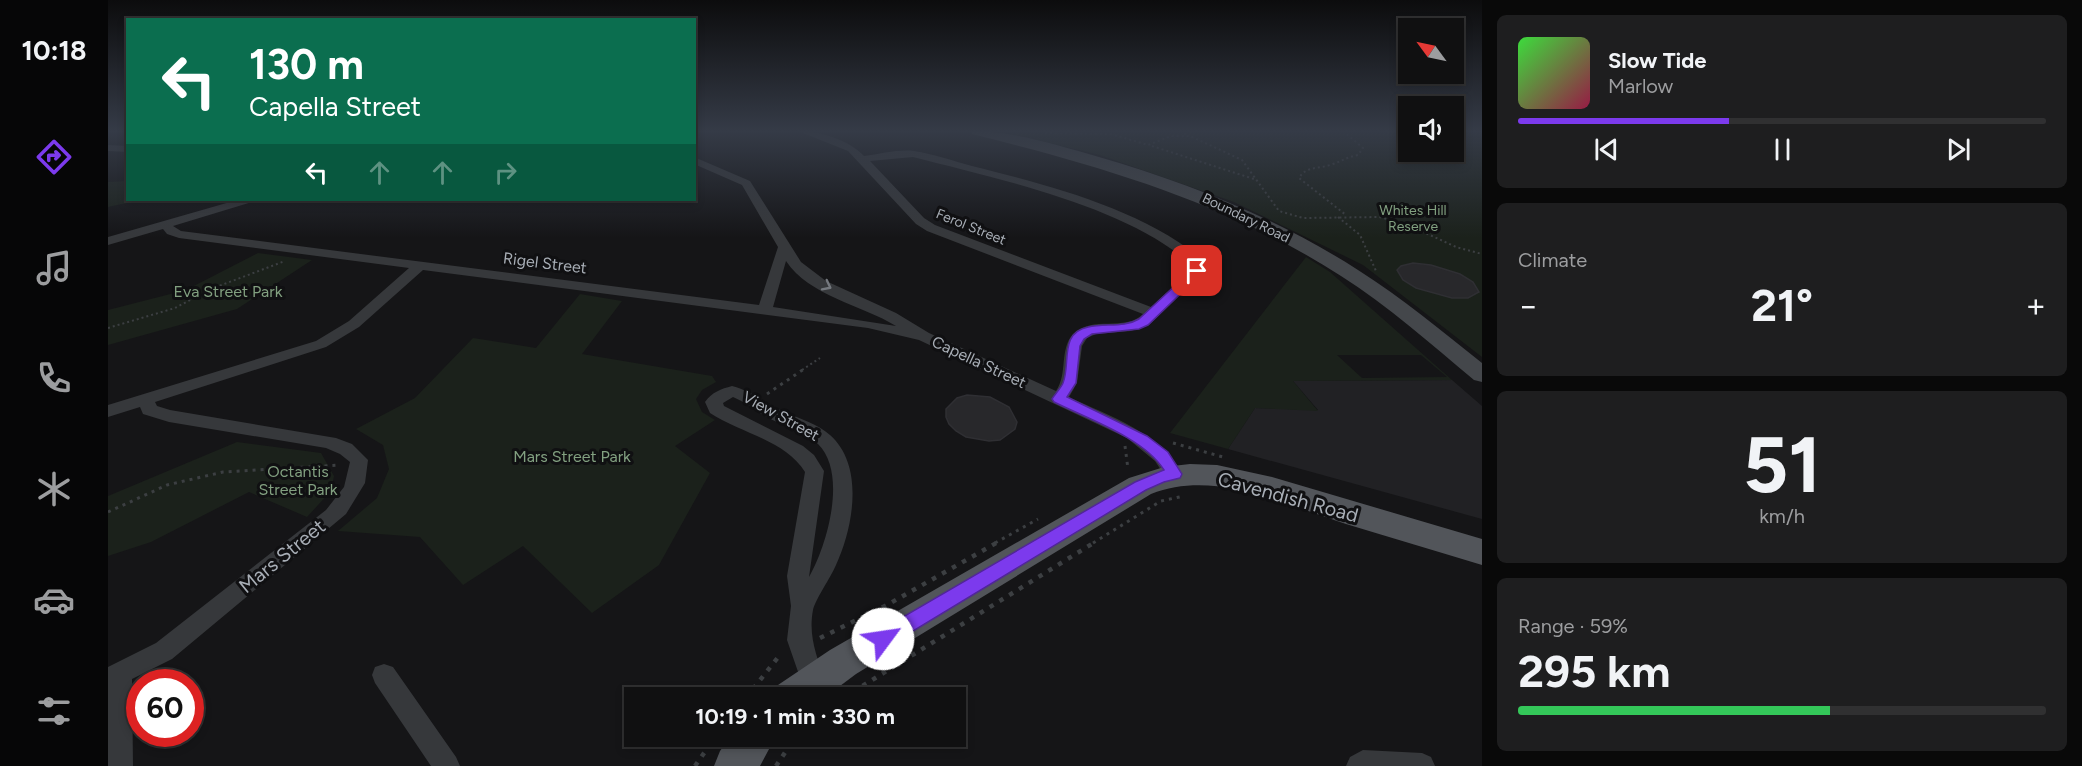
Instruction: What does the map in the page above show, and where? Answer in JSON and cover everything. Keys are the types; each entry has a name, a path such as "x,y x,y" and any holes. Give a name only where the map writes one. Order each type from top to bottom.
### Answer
{"main road":[{"name":"Boundary Road","path":"1118,167 1210,200 1270,228 1331,261 1377,292 1482,375"},
{"name":"Cavendish Road","path":"805,687 1140,486 1161,476 1183,484 1218,476 1252,483 1482,552"},
{"path":"735,766 748,747"}],"street":[{"name":"Capella Street","path":"705,167 746,183 784,247 806,274 821,284 891,316 924,336 1142,440 1162,456 1183,484"},
{"name":"Ferol Street","path":"870,167 920,221 931,228 1153,313"},
{"path":"967,167 999,174 1067,196 1143,228 1183,250 1199,264 1197,271 1135,327 1089,331 1079,336 1073,346 1070,383 1059,399"},
{"path":"108,241 245,201"},
{"name":"Rigel Street","path":"165,224 171,231 179,234 868,324 924,336"},
{"path":"765,310 784,247"},
{"path":"108,411 321,345 354,324 421,265"},
{"name":"View Street","path":"802,606 821,575 835,542 843,479 839,459 826,441 813,432 773,414 744,393 732,391 722,395 714,402 716,409 726,417 794,448 809,460 814,471 798,576 802,606 799,640 802,687"},
{"path":"146,399 149,410 169,416 330,442 346,449 359,460 360,466"},
{"name":"Mars Street","path":"114,676 164,651 333,515 351,494 360,472 360,466"},
{"path":"384,675 447,766"},
{"path":"114,676 120,766"},
{"path":"1359,766 1363,763 1422,766"}],"path":[{"path":"1217,167 1259,180"},
{"path":"1248,167 1280,211 1286,214 1313,220 1346,215 1397,221 1446,244 1482,254"},
{"path":"1319,167 1311,168 1302,173 1299,178 1346,215"},
{"path":"1336,216 1360,235 1373,268 1378,274"},
{"path":"108,328 175,308 211,289 301,255 317,252"},
{"path":"755,402 820,358"},
{"path":"1119,475 1129,469 1123,446 1130,445"},
{"path":"108,512 167,485 223,472 280,470 313,465 360,466"},
{"path":"861,687 1161,501 1183,484"},
{"path":"818,640 887,605 1044,517"},
{"path":"755,687 779,656"},
{"path":"695,766 708,747"},
{"path":"776,766 789,747"}],"shaded area":[{"path":"1452,380 1482,406 1482,519 1228,449 1255,408 1318,410 1293,381"}],"green space":[{"name":"Whites Hill Reserve","path":"1133,167 1482,167 1482,357 1363,265 1234,202"},
{"path":"126,181 126,201 136,201 108,207 108,182"},
{"name":"Eva Street Park","path":"258,253 312,260 237,309 108,345 108,310 186,290"},
{"path":"1306,257 1330,272 1452,380 1293,381 1318,411 1255,408 1228,449 1170,433","holes":["1337,355 1421,355 1447,377 1362,378"]},
{"name":"Mars Street Park","path":"580,294 622,301 582,354 712,376 716,382 702,390 696,399 702,412 715,420 675,446 710,473 659,565 592,613 523,546 463,585 420,537 338,531 377,498 389,469 383,445 356,429 415,398 473,338 536,348"},
{"name":"Octantis Street Park","path":"237,442 321,453 334,476 331,491 307,517 249,492 151,542 108,556 108,496"}],"building":[{"path":"1413,263 1431,265 1460,274 1473,282 1479,292 1468,298 1452,298 1416,288 1403,280 1397,270 1401,266"},
{"path":"967,395 990,397 1009,407 1017,422 1015,429 1000,440 989,441 966,437 956,431 949,424 946,409 957,398"}],"route":[{"path":"883,639 1140,486 1161,476 1174,474 1166,460 1153,447 1133,434 1059,399 1070,383 1073,346 1079,336 1089,331 1135,327 1144,322 1197,271"}]}
